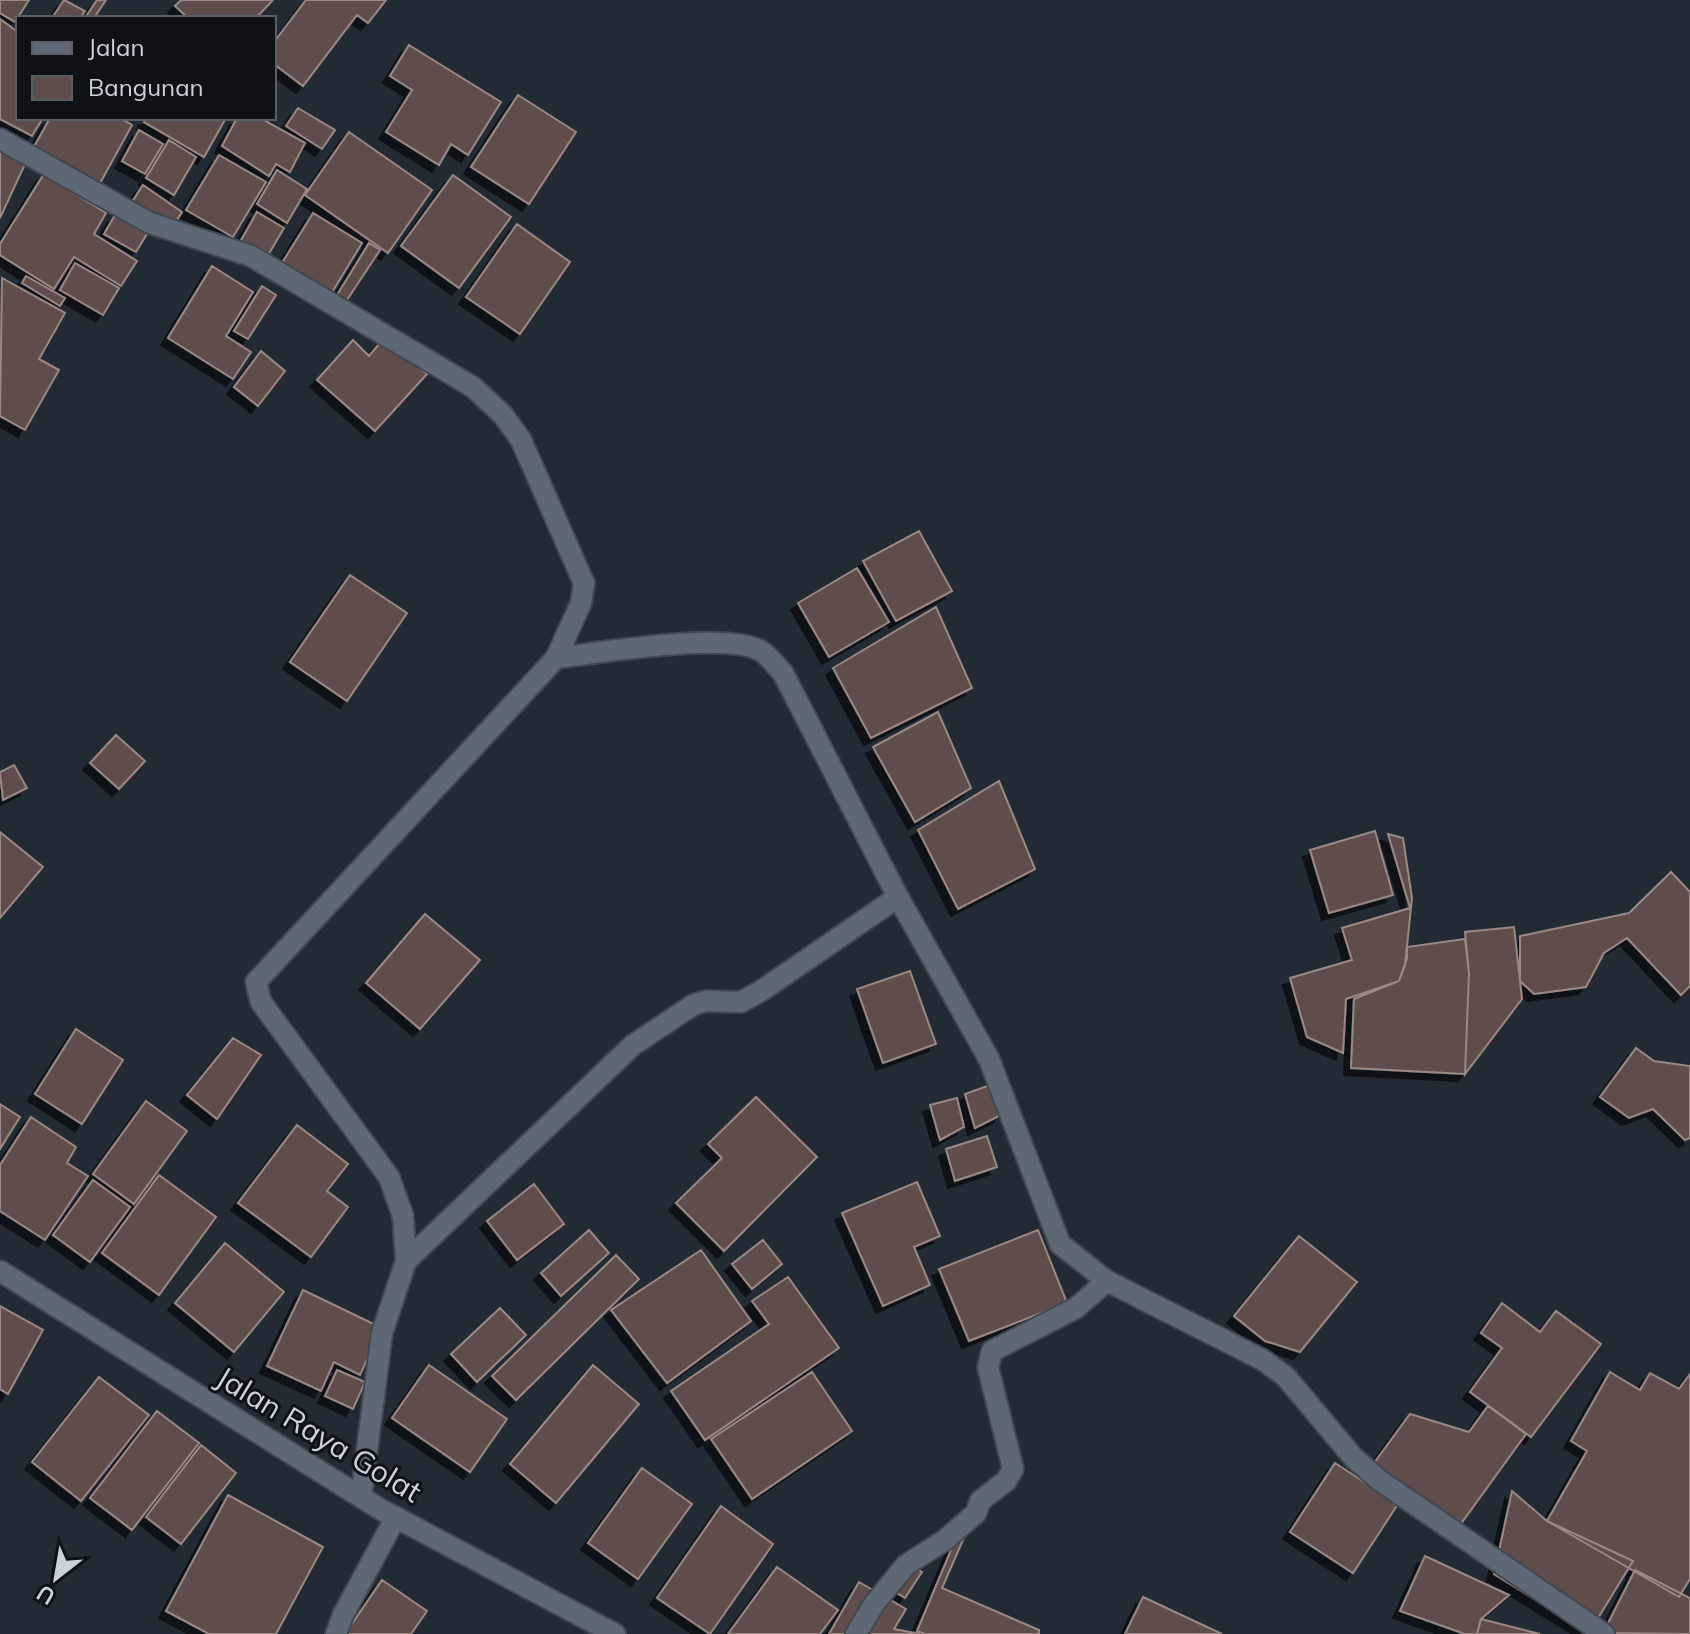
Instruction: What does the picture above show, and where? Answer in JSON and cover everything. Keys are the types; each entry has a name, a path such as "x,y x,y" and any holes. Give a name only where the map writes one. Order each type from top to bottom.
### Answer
{"street":[{"path":"0,139 150,223 251,256 483,397 521,440 584,583 581,603 556,658 256,982 261,1002 389,1177 403,1216 406,1261 382,1333 361,1497"},
{"path":"556,658 697,644 736,643 761,651 783,673 898,897 989,1059 1060,1244 1107,1281 1263,1360 1286,1377 1353,1457 1379,1480 1604,1634"},
{"path":"406,1261 633,1045 693,1005 706,1001 741,1002 761,991 898,897"},
{"name":"Jalan Raya Golat","path":"0,1271 361,1497 615,1634"},
{"path":"856,1634 874,1604 906,1565 945,1540 976,1513 980,1501 1006,1481 1013,1469 988,1367 992,1351 1076,1308 1107,1281"},
{"path":"336,1634 396,1517"}],"building":[{"path":"0,0 29,0 15,22 0,13"},
{"path":"64,0 85,11 81,16 53,16"},
{"path":"97,0 106,0 95,16 86,16"},
{"path":"181,0 273,0 258,16 186,16 175,6"},
{"path":"306,0 386,0 368,23 357,15 303,86 276,66 276,39"},
{"path":"0,19 16,31 16,120 42,120 32,136 0,119"},
{"path":"409,45 501,102 468,155 451,144 439,165 386,132 412,90 390,76"},
{"path":"518,95 576,132 529,204 471,167"},
{"path":"298,108 335,130 322,149 286,126"},
{"path":"49,120 123,120 132,125 97,189 31,152"},
{"path":"145,120 225,120 204,157"},
{"path":"236,120 264,120 305,143 290,172 276,164 269,176 222,146"},
{"path":"139,130 163,144 145,174 122,161"},
{"path":"349,132 432,190 388,253 305,195"},
{"path":"169,140 196,157 174,195 146,178"},
{"path":"0,151 26,162 0,218"},
{"path":"219,155 266,182 233,237 186,210"},
{"path":"277,170 307,189 287,223 257,204"},
{"path":"44,174 106,213 94,234 137,261 121,286 74,257 54,289 0,255 0,244"},
{"path":"453,175 511,217 459,288 401,246"},
{"path":"143,185 182,212 172,228 132,202"},
{"path":"257,212 284,228 267,257 240,242"},
{"path":"313,213 362,243 331,294 282,263"},
{"path":"115,215 147,234 136,252 104,234"},
{"path":"517,224 570,262 520,334 466,297"},
{"path":"369,243 380,250 345,303 337,295"},
{"path":"75,263 119,288 103,315 60,290"},
{"path":"212,266 253,292 226,336 251,352 233,379 168,338"},
{"path":"26,276 65,298 60,306 22,283"},
{"path":"2,278 65,313 39,359 59,370 25,430 0,416"},
{"path":"262,286 276,295 248,339 234,331"},
{"path":"385,337 427,374 375,431 317,380 353,340 369,356"},
{"path":"261,351 285,371 258,406 234,387"},
{"path":"919,531 952,591 896,621 863,561"},
{"path":"857,568 889,622 829,657 798,603"},
{"path":"350,575 407,613 347,701 290,662"},
{"path":"936,607 972,688 871,738 833,668"},
{"path":"938,712 971,788 915,822 873,747"},
{"path":"116,735 145,761 119,789 90,763"},
{"path":"14,765 27,788 3,800 0,772"},
{"path":"999,781 1035,869 958,909 918,830"},
{"path":"1375,831 1393,895 1329,913 1310,850"},
{"path":"0,832 43,867 0,918"},
{"path":"1388,834 1403,838 1412,898 1405,965 1399,981 1346,999 1343,1053 1307,1037 1290,978 1352,960 1342,928 1410,908"},
{"path":"1671,872 1690,892 1690,986 1681,995 1627,938 1604,953 1586,987 1534,994 1520,981 1520,936 1629,913"},
{"path":"425,914 480,960 420,1029 366,983"},
{"path":"1514,927 1522,999 1465,1074 1469,973 1465,932"},
{"path":"1465,939 1469,973 1465,1074 1351,1068 1354,999 1399,981 1407,958 1407,947"},
{"path":"910,971 936,1044 883,1063 857,989"},
{"path":"76,1029 123,1060 82,1124 35,1094"},
{"path":"233,1038 261,1055 217,1119 187,1095"},
{"path":"1636,1048 1654,1061 1690,1066 1690,1138 1685,1140 1653,1109 1629,1118 1600,1097"},
{"path":"990,1085 1001,1115 975,1128 965,1094"},
{"path":"756,1097 817,1157 724,1251 676,1203 722,1158 708,1144"},
{"path":"957,1098 964,1127 940,1140 930,1105"},
{"path":"146,1101 187,1131 134,1204 93,1174"},
{"path":"0,1104 20,1117 0,1149"},
{"path":"31,1117 76,1147 67,1163 88,1176 45,1240 0,1211 0,1165"},
{"path":"297,1125 348,1164 327,1191 348,1207 311,1257 238,1203"},
{"path":"987,1136 997,1167 955,1181 946,1149"},
{"path":"159,1175 216,1217 159,1295 102,1253"},
{"path":"93,1180 130,1207 90,1262 53,1235"},
{"path":"917,1182 940,1236 914,1247 930,1285 883,1306 842,1213"},
{"path":"534,1184 564,1224 517,1260 487,1221"},
{"path":"589,1230 609,1253 561,1296 541,1273"},
{"path":"1038,1230 1067,1303 969,1341 939,1269"},
{"path":"1299,1236 1357,1282 1300,1352 1265,1341 1234,1316"},
{"path":"763,1240 782,1264 752,1289 732,1264"},
{"path":"225,1243 284,1292 234,1352 175,1303"},
{"path":"701,1250 751,1321 667,1383 611,1310"},
{"path":"616,1255 639,1279 516,1400 492,1376"},
{"path":"788,1277 839,1348 705,1440 671,1391 769,1324 752,1301"},
{"path":"303,1290 382,1328 360,1375 334,1362 321,1391 267,1366"},
{"path":"1502,1303 1540,1332 1556,1311 1601,1344 1531,1437 1470,1392 1502,1348 1481,1333"},
{"path":"0,1306 43,1330 8,1394 0,1389"},
{"path":"500,1308 526,1335 477,1382 451,1354"},
{"path":"429,1365 507,1419 470,1472 392,1418"},
{"path":"593,1365 639,1404 556,1503 510,1464"},
{"path":"337,1370 365,1382 353,1409 325,1396"},
{"path":"812,1372 852,1431 752,1499 711,1439"},
{"path":"1610,1372 1640,1390 1650,1373 1679,1389 1690,1374 1690,1579 1679,1597 1547,1521 1587,1451 1571,1441"},
{"path":"99,1377 149,1415 81,1501 32,1462"},
{"path":"1488,1406 1526,1434 1455,1532 1369,1470 1410,1414 1469,1432"},
{"path":"157,1411 199,1443 132,1530 90,1498"},
{"path":"201,1445 236,1473 181,1544 146,1517"},
{"path":"1335,1463 1398,1504 1353,1573 1290,1532"},
{"path":"642,1468 692,1504 638,1579 588,1543"},
{"path":"1512,1491 1547,1521 1633,1561 1589,1633 1494,1574"},
{"path":"228,1495 323,1547 276,1634 209,1634 166,1611"},
{"path":"973,1498 980,1501 942,1588 1039,1630 1039,1634 925,1634 917,1631"},
{"path":"721,1506 773,1544 710,1634 657,1598"},
{"path":"1425,1556 1509,1595 1481,1619 1477,1634 1465,1634 1400,1611"},
{"path":"908,1563 922,1572 905,1598 892,1590"},
{"path":"777,1567 838,1610 820,1634 728,1634"},
{"path":"1635,1570 1690,1598 1690,1634 1603,1633"},
{"path":"382,1580 427,1611 411,1634 345,1634"},
{"path":"859,1582 906,1609 894,1629 920,1634 829,1634"},
{"path":"1143,1597 1222,1634 1125,1634"},
{"path":"1481,1619 1540,1634 1477,1634"}]}
